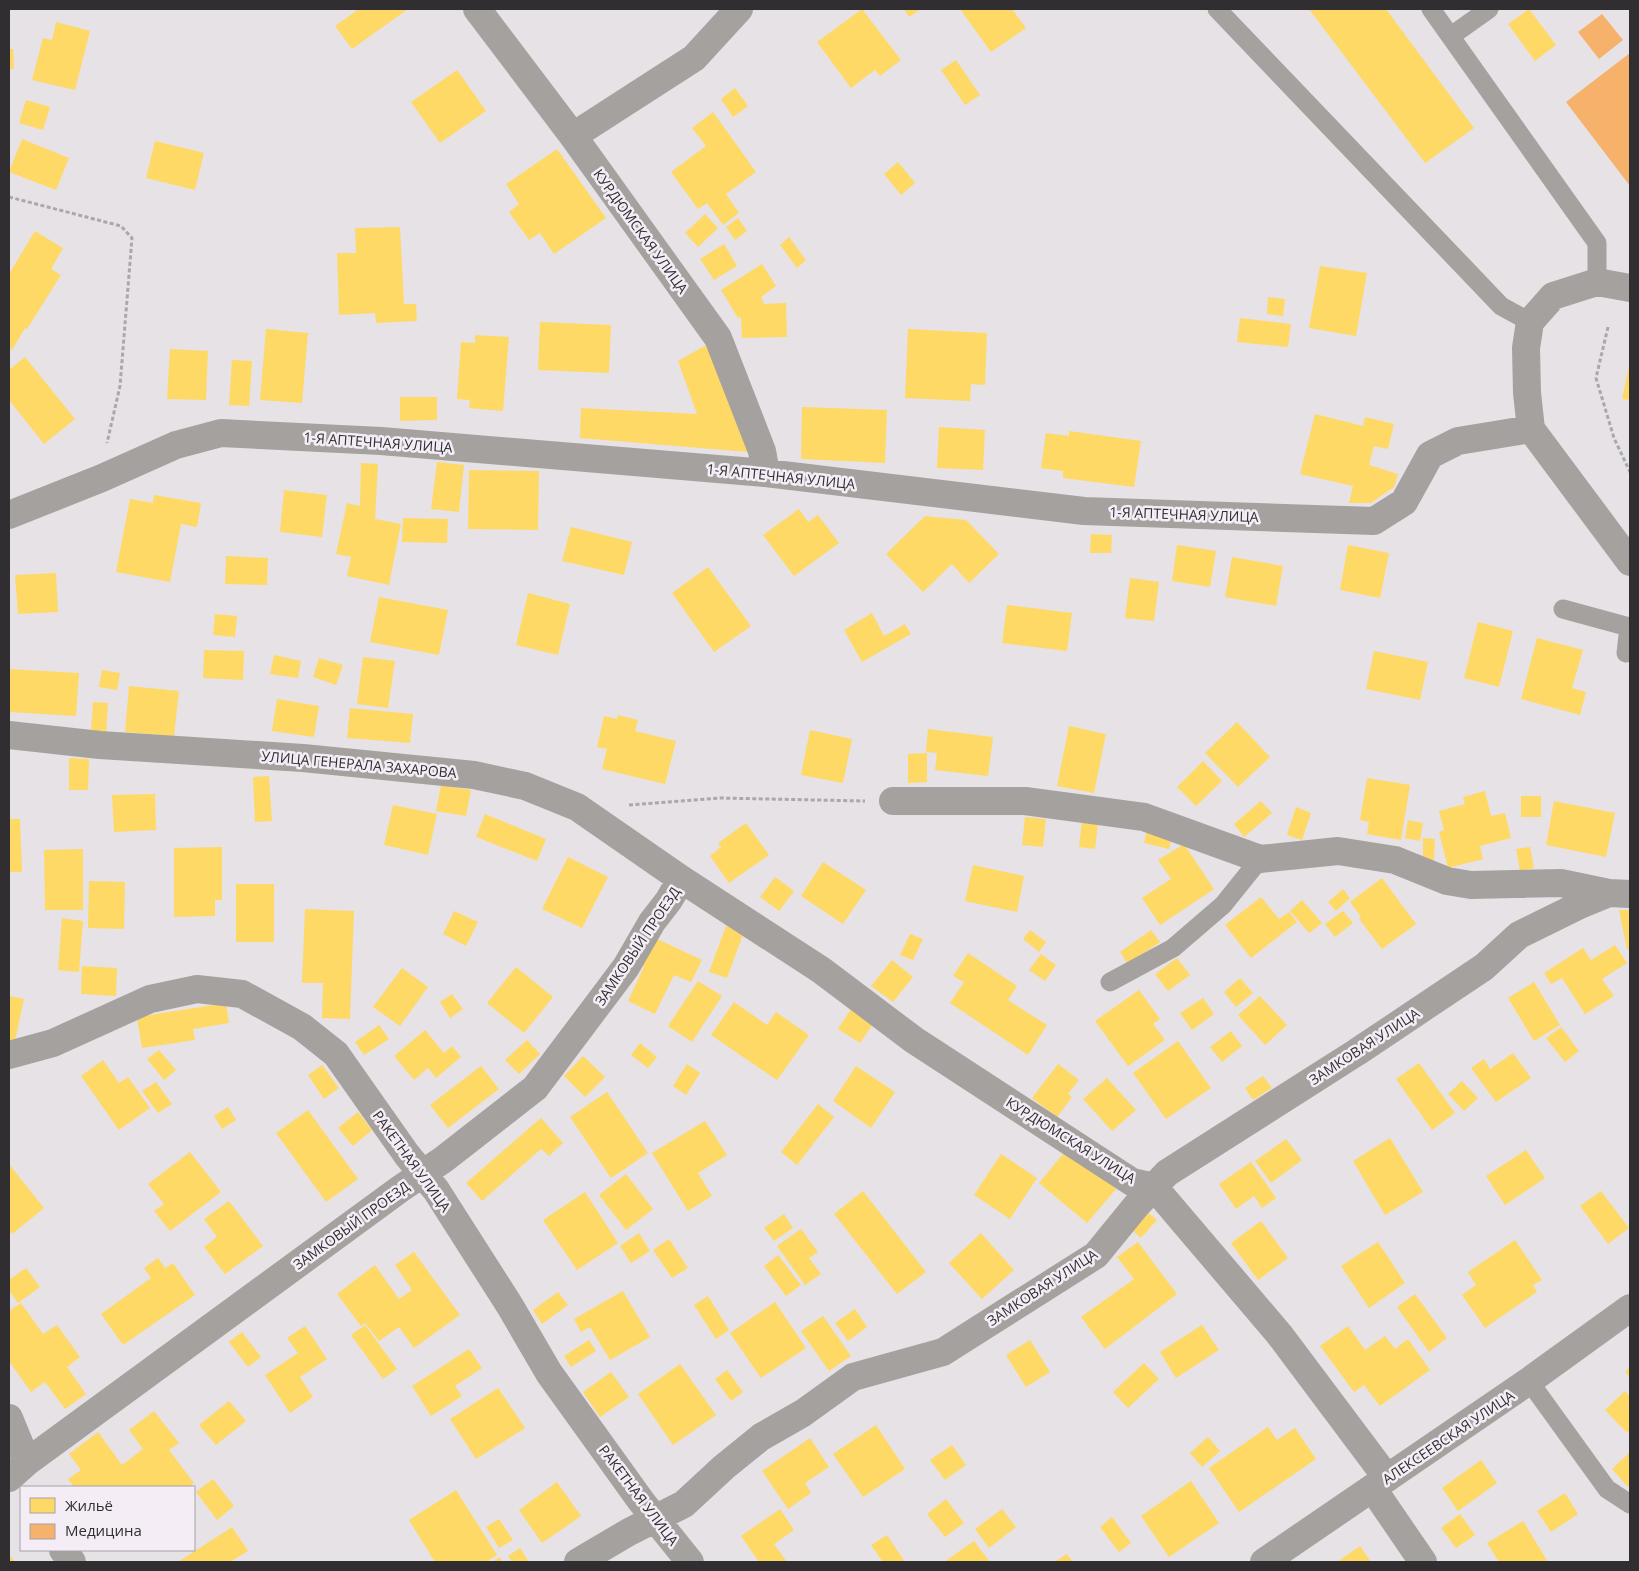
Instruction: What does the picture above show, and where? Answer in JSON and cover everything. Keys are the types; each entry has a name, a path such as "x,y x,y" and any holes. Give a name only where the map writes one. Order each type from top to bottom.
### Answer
{"street":[{"name":"КУРДЮМСКАЯ УЛИЦА","path":"477,9 573,136 718,338 762,450 766,473"},
{"path":"573,136 694,58 739,9"},
{"path":"1630,288 1597,282 1553,296 1530,322 1526,348 1527,393 1531,429 1630,562"},
{"name":"1-Я АПТЕЧНАЯ УЛИЦА","path":"9,515 102,478 176,445 221,433 381,441 766,473 1084,511 1374,521 1404,502 1430,455 1458,440 1531,429"},
{"name":"УЛИЦА ГЕНЕРАЛА ЗАХАРОВА","path":"9,735 100,745 303,758 474,775 525,786 577,807 681,879"},
{"path":"893,801 1025,801 1144,817 1260,859 1338,851 1395,860 1447,881 1471,886 1561,883 1620,894"},
{"name":"КУРДЮМСКАЯ УЛИЦА","path":"681,879 821,970 922,1045 1132,1182 1154,1187 1279,1334 1380,1484 1423,1562"},
{"name":"ЗАМКОВЫЙ ПРОЕЗД","path":"17,1477 444,1159 535,1088 626,967 652,922 669,900 681,879"},
{"name":"ЗАМКОВАЯ УЛИЦА","path":"578,1562 629,1532 656,1520 684,1504 724,1467 761,1437 803,1413 854,1377 943,1352 1096,1256 1167,1173 1357,1052 1484,967 1519,935 1582,904 1620,894"},
{"name":"РАКЕТНАЯ УЛИЦА","path":"9,1055 53,1043 150,999 197,989 242,994 302,1028 336,1054 407,1155 436,1190 505,1298 549,1373 656,1520 690,1562"},
{"name":"АЛЕКСЕЕВСКАЯ УЛИЦА","path":"1264,1562 1529,1381 1630,1308"},
{"path":"9,1418 17,1477"},
{"path":"64,1551 72,1562"}],"lane":[{"path":"1217,9 1501,306 1530,322"},
{"path":"1431,9 1597,243 1597,282"},
{"path":"1451,36 1489,9"},
{"path":"1563,609 1629,626 1626,653"},
{"path":"1110,982 1173,948 1222,905 1260,859"},
{"path":"1529,1381 1607,1489 1630,1504"}],"path":[{"path":"9,197 121,226 132,238 120,386 105,453 102,478"},
{"path":"1608,327 1596,378 1614,438 1630,472"},
{"path":"601,823 618,806 627,805 720,798 893,801"}],"building: Жильё":[{"path":"359,9 408,9 352,49 335,26"},
{"path":"862,9 901,60 880,76 875,70 851,88 817,42"},
{"path":"904,9 921,9 909,17"},
{"path":"960,9 1012,9 1026,28 991,52"},
{"path":"1309,9 1386,9 1474,128 1425,163"},
{"path":"1529,9 1556,45 1535,61 1508,24"},
{"path":"56,22 90,31 75,90 32,80 43,38 52,40"},
{"path":"9,49 13,49 14,69 9,69"},
{"path":"956,60 980,95 965,105 941,70"},
{"path":"457,70 486,111 440,143 411,102"},
{"path":"735,88 748,106 733,117 721,99"},
{"path":"26,100 50,107 43,130 19,123"},
{"path":"713,112 756,172 726,194 739,213 723,225 707,203 698,209 671,172 706,146 692,128"},
{"path":"22,139 69,158 56,190 9,172"},
{"path":"155,141 204,153 195,190 146,178"},
{"path":"557,149 606,218 554,254 540,233 529,240 509,212 519,204 506,184"},
{"path":"898,162 915,183 901,195 884,174"},
{"path":"705,214 718,228 698,247 685,233"},
{"path":"738,218 747,231 735,240 726,227"},
{"path":"400,227 404,304 416,304 417,321 376,323 375,313 339,315 337,253 356,253 355,228"},
{"path":"35,231 63,248 51,269 61,275 12,350 9,348 9,274"},
{"path":"789,237 806,260 797,268 780,245"},
{"path":"724,244 737,266 714,280 700,259"},
{"path":"762,264 776,286 761,297 764,303 762,304 786,303 787,337 742,338 741,317 738,318 721,290"},
{"path":"1320,266 1367,273 1356,336 1309,328"},
{"path":"1268,297 1285,299 1283,316 1267,314"},
{"path":"1240,318 1291,324 1288,347 1237,342"},
{"path":"540,322 611,325 609,373 538,370"},
{"path":"266,329 308,333 302,403 260,400"},
{"path":"908,329 987,333 985,385 971,384 970,401 905,398"},
{"path":"475,335 509,337 503,411 469,408 470,400 457,399 461,342 475,343"},
{"path":"706,345 748,452 580,438 581,408 697,414 678,361"},
{"path":"170,349 208,351 206,400 167,399"},
{"path":"25,357 75,419 44,444 9,400 9,370"},
{"path":"232,360 252,361 249,406 229,405"},
{"path":"1630,366 1630,400 1622,399"},
{"path":"400,397 437,397 437,420 400,421"},
{"path":"802,407 887,410 885,463 801,459"},
{"path":"1315,414 1363,426 1365,417 1394,424 1388,449 1374,446 1369,465 1398,474 1394,487 1371,503 1349,503 1353,486 1300,474"},
{"path":"939,427 985,430 983,470 937,468"},
{"path":"1069,431 1141,441 1134,487 1063,478 1063,471 1041,468 1046,433 1069,436"},
{"path":"437,462 464,465 459,512 431,509"},
{"path":"361,463 378,464 375,519 401,524 389,585 347,576 351,557 336,554 347,503 360,506"},
{"path":"469,470 539,471 538,530 468,529"},
{"path":"284,490 327,495 322,537 280,532"},
{"path":"154,495 201,503 197,527 181,524 170,582 116,572 130,499 153,503"},
{"path":"799,509 808,522 818,515 839,543 794,576 763,535"},
{"path":"925,516 966,520 999,554 969,583 952,564 923,592 886,554"},
{"path":"403,518 448,519 447,543 402,542"},
{"path":"571,527 632,542 624,575 562,561"},
{"path":"1091,534 1112,535 1111,553 1090,553"},
{"path":"1177,545 1216,551 1210,587 1172,581"},
{"path":"1348,545 1389,553 1380,598 1340,590"},
{"path":"226,556 268,558 267,585 225,584"},
{"path":"1232,557 1283,566 1276,606 1225,597"},
{"path":"708,567 751,626 714,652 672,593"},
{"path":"56,573 58,612 18,614 15,575"},
{"path":"1130,578 1159,582 1154,621 1125,618"},
{"path":"528,593 570,604 558,655 516,645"},
{"path":"379,597 448,610 439,655 370,642"},
{"path":"1007,605 1072,613 1067,651 1002,643"},
{"path":"872,613 884,636 905,624 911,634 862,662 844,630"},
{"path":"215,614 237,616 235,637 213,635"},
{"path":"1478,622 1513,631 1499,687 1464,678"},
{"path":"1537,638 1583,650 1572,688 1586,692 1580,715 1521,699"},
{"path":"204,650 244,651 243,680 203,678"},
{"path":"1374,651 1428,662 1420,700 1366,689"},
{"path":"274,655 301,661 298,678 270,674"},
{"path":"363,657 395,661 388,708 357,704"},
{"path":"319,658 343,665 336,685 313,677"},
{"path":"9,669 79,673 76,716 9,712"},
{"path":"102,670 120,673 117,690 99,687"},
{"path":"129,686 179,691 174,736 125,732"},
{"path":"277,699 319,706 314,737 272,731"},
{"path":"93,702 108,703 106,733 91,732"},
{"path":"350,708 413,714 410,743 347,738"},
{"path":"618,715 638,720 635,731 676,741 665,784 602,769 607,749 597,747 604,716 617,719"},
{"path":"1237,722 1270,757 1238,787 1205,753"},
{"path":"1069,726 1106,734 1094,793 1057,786"},
{"path":"928,729 993,737 988,776 935,770 937,753 926,752"},
{"path":"810,730 852,739 843,783 801,775"},
{"path":"927,753 927,782 908,783 908,754"},
{"path":"69,758 89,759 88,790 69,790"},
{"path":"1203,761 1222,781 1196,806 1177,787"},
{"path":"269,776 272,821 255,822 253,777"},
{"path":"1367,778 1410,785 1401,840 1367,834 1369,822 1360,820"},
{"path":"441,785 471,790 466,816 436,811"},
{"path":"1485,791 1491,816 1505,813 1511,838 1480,846 1483,859 1448,868 1439,832 1444,830 1439,811 1465,804 1463,797"},
{"path":"155,794 156,830 114,832 112,795"},
{"path":"1521,796 1541,796 1541,817 1521,817"},
{"path":"1261,801 1272,813 1244,837 1234,824"},
{"path":"1554,801 1615,813 1606,857 1546,845"},
{"path":"393,805 437,814 428,855 384,845"},
{"path":"1296,807 1311,813 1302,840 1287,835"},
{"path":"485,814 546,839 537,861 476,837"},
{"path":"1025,817 1046,819 1043,847 1022,845"},
{"path":"9,819 20,819 22,872 9,872"},
{"path":"1408,820 1423,823 1420,841 1405,838"},
{"path":"1082,821 1098,823 1095,849 1079,847"},
{"path":"746,823 769,855 729,883 710,856 721,847 718,843"},
{"path":"1147,830 1172,836 1169,849 1144,843"},
{"path":"1423,838 1435,839 1434,860 1423,860"},
{"path":"1184,844 1214,889 1160,925 1142,898 1171,879 1158,860"},
{"path":"222,847 222,900 215,900 215,916 174,917 174,848"},
{"path":"1530,847 1534,868 1520,871 1516,849"},
{"path":"83,849 83,910 45,910 44,850"},
{"path":"568,857 608,877 582,928 542,909"},
{"path":"823,862 866,890 843,924 801,896"},
{"path":"973,865 1024,876 1017,912 965,901"},
{"path":"775,877 794,891 779,911 760,897"},
{"path":"1382,878 1416,924 1382,949 1359,919 1361,917 1350,902"},
{"path":"89,881 125,882 124,929 88,928"},
{"path":"236,884 274,884 274,942 236,942"},
{"path":"1343,889 1350,898 1336,911 1328,902"},
{"path":"1261,897 1279,919 1289,912 1297,922 1251,958 1225,925"},
{"path":"1302,900 1322,923 1309,933 1290,911"},
{"path":"305,909 354,911 350,1019 322,1018 323,983 302,983"},
{"path":"1619,910 1630,910 1630,951 1627,949"},
{"path":"454,911 478,922 466,946 443,934"},
{"path":"1343,911 1353,923 1335,937 1325,924"},
{"path":"62,918 83,921 79,972 58,970"},
{"path":"726,926 744,932 727,978 709,972"},
{"path":"1030,930 1046,942 1039,952 1023,939"},
{"path":"1151,930 1160,942 1128,964 1120,952"},
{"path":"910,934 923,939 913,960 900,955"},
{"path":"653,937 702,960 691,982 674,975 655,1014 628,1001 644,967 639,965"},
{"path":"1615,945 1627,963 1602,979 1614,996 1585,1014 1562,978 1551,984 1544,973 1583,948 1591,960"},
{"path":"968,953 1017,986 1008,1000 1047,1025 1028,1055 950,1003 964,982 953,976"},
{"path":"1041,954 1056,965 1045,981 1029,970"},
{"path":"1177,958 1190,975 1168,991 1155,974"},
{"path":"892,960 913,977 893,1002 871,986"},
{"path":"82,966 117,968 116,996 81,994"},
{"path":"516,967 553,997 524,1033 487,1003"},
{"path":"402,968 428,987 400,1026 373,1007"},
{"path":"1240,978 1253,993 1236,1007 1224,992"},
{"path":"698,981 722,996 692,1042 668,1026"},
{"path":"1534,982 1560,1025 1534,1041 1508,998"},
{"path":"1139,990 1160,1019 1153,1024 1165,1040 1128,1066 1095,1021"},
{"path":"452,994 463,1009 450,1018 440,1002"},
{"path":"10,996 24,999 14,1045 9,1044"},
{"path":"1260,996 1287,1025 1265,1045 1238,1015"},
{"path":"1203,998 1214,1014 1192,1030 1180,1013"},
{"path":"734,1002 767,1025 776,1012 809,1035 777,1080 711,1035"},
{"path":"226,1003 229,1023 193,1029 195,1040 142,1048 137,1017"},
{"path":"851,1009 873,1024 860,1043 838,1029"},
{"path":"379,1025 389,1039 364,1055 355,1042"},
{"path":"1561,1027 1579,1051 1565,1062 1546,1038"},
{"path":"425,1030 444,1053 452,1046 461,1057 436,1078 428,1068 414,1080 394,1056"},
{"path":"1231,1031 1242,1046 1222,1062 1210,1047"},
{"path":"527,1040 540,1054 519,1074 505,1060"},
{"path":"1178,1041 1211,1088 1166,1119 1133,1073"},
{"path":"640,1043 657,1057 648,1068 631,1055"},
{"path":"159,1050 176,1070 164,1080 147,1059"},
{"path":"1513,1053 1531,1078 1496,1102 1471,1068 1484,1059 1490,1069"},
{"path":"583,1056 605,1077 585,1097 564,1076"},
{"path":"103,1060 119,1083 128,1077 150,1108 119,1130 81,1076"},
{"path":"1419,1063 1455,1113 1432,1130 1396,1079"},
{"path":"687,1064 700,1073 686,1095 673,1086"},
{"path":"1058,1064 1079,1080 1068,1094 1072,1097 1057,1117 1032,1098"},
{"path":"322,1065 339,1088 324,1099 308,1075"},
{"path":"481,1066 499,1089 448,1128 430,1105"},
{"path":"856,1066 895,1092 871,1128 833,1101"},
{"path":"1263,1076 1272,1088 1253,1100 1245,1088"},
{"path":"1107,1078 1136,1110 1112,1131 1083,1099"},
{"path":"1462,1081 1478,1098 1464,1111 1448,1094"},
{"path":"156,1082 172,1104 158,1113 142,1091"},
{"path":"607,1092 648,1153 611,1178 570,1117"},
{"path":"818,1104 834,1117 797,1165 781,1152"},
{"path":"228,1107 236,1120 222,1129 214,1116"},
{"path":"308,1110 358,1179 326,1202 276,1133"},
{"path":"358,1112 372,1130 353,1146 338,1128"},
{"path":"541,1118 563,1143 549,1156 541,1149 482,1201 466,1183"},
{"path":"705,1121 727,1155 698,1173 712,1196 688,1211 652,1153"},
{"path":"1390,1138 1423,1192 1385,1215 1353,1161"},
{"path":"1286,1139 1302,1160 1271,1183 1255,1161"},
{"path":"1068,1148 1116,1189 1087,1223 1039,1183"},
{"path":"1526,1150 1545,1178 1505,1205 1486,1176"},
{"path":"190,1152 221,1192 170,1231 154,1211 164,1204 148,1184"},
{"path":"1001,1154 1037,1178 1010,1219 974,1195"},
{"path":"1251,1162 1276,1198 1262,1208 1254,1196 1236,1209 1219,1184"},
{"path":"9,1164 44,1208 12,1234 9,1230"},
{"path":"626,1174 653,1209 626,1230 599,1195"},
{"path":"863,1191 926,1272 897,1294 834,1214"},
{"path":"1601,1191 1629,1228 1608,1244 1580,1206"},
{"path":"585,1192 618,1243 577,1270 543,1220"},
{"path":"229,1201 263,1246 225,1274 204,1247 217,1237 204,1219"},
{"path":"1145,1210 1157,1220 1141,1238 1130,1228"},
{"path":"784,1214 793,1228 774,1241 764,1228"},
{"path":"1261,1221 1288,1258 1258,1280 1231,1243"},
{"path":"801,1229 818,1252 809,1258 821,1274 805,1285 777,1246"},
{"path":"639,1233 650,1251 631,1263 620,1246"},
{"path":"981,1233 1014,1270 982,1299 949,1263"},
{"path":"669,1239 688,1268 672,1278 653,1250"},
{"path":"1515,1240 1542,1280 1533,1285 1537,1292 1485,1328 1462,1295 1476,1285 1468,1272"},
{"path":"1138,1242 1177,1294 1105,1349 1081,1317 1134,1279 1117,1257"},
{"path":"1378,1242 1405,1283 1369,1308 1341,1266"},
{"path":"414,1252 460,1315 414,1348 399,1327 379,1341 365,1323 361,1326 337,1294 375,1265 399,1299 412,1290 395,1265"},
{"path":"778,1255 801,1285 786,1296 764,1266"},
{"path":"158,1258 165,1268 173,1263 195,1295 123,1345 101,1314 151,1278 144,1268"},
{"path":"26,1268 40,1287 18,1303 9,1290 9,1280"},
{"path":"623,1291 650,1337 610,1360 590,1327 581,1332 574,1319"},
{"path":"558,1292 568,1305 542,1324 533,1310"},
{"path":"1415,1294 1447,1338 1429,1352 1397,1307"},
{"path":"708,1296 729,1330 716,1339 694,1305"},
{"path":"775,1302 806,1348 761,1378 730,1333"},
{"path":"21,1303 43,1334 57,1325 80,1357 67,1367 86,1394 65,1409 45,1382 31,1392 9,1361 9,1311"},
{"path":"855,1309 867,1327 848,1341 835,1323"},
{"path":"823,1316 851,1356 829,1371 801,1331"},
{"path":"365,1325 397,1369 383,1379 351,1335"},
{"path":"1202,1325 1219,1350 1176,1378 1160,1352"},
{"path":"305,1326 327,1359 300,1377 313,1397 290,1413 265,1375 298,1353 287,1338"},
{"path":"1348,1326 1365,1350 1385,1336 1395,1349 1408,1339 1430,1370 1380,1406 1364,1385 1354,1392 1320,1346"},
{"path":"242,1332 261,1357 248,1367 229,1342"},
{"path":"589,1340 596,1351 571,1367 564,1356"},
{"path":"1030,1340 1050,1372 1026,1387 1006,1355"},
{"path":"469,1349 482,1368 455,1386 462,1396 431,1416 412,1386"},
{"path":"1144,1363 1159,1379 1128,1408 1113,1392"},
{"path":"680,1364 716,1415 673,1445 638,1394"},
{"path":"1630,1366 1630,1377 1625,1372"},
{"path":"727,1370 743,1392 731,1401 715,1379"},
{"path":"611,1372 629,1397 600,1417 583,1392"},
{"path":"498,1388 525,1428 476,1459 450,1419"},
{"path":"1625,1391 1630,1396 1630,1430 1627,1433 1605,1410"},
{"path":"229,1401 246,1421 216,1445 199,1425"},
{"path":"154,1411 179,1443 169,1450 194,1483 190,1486 73,1486 68,1479 81,1470 69,1454 98,1432 122,1465 143,1449 129,1430"},
{"path":"876,1425 905,1469 863,1497 833,1454"},
{"path":"1268,1427 1277,1440 1295,1428 1316,1459 1239,1512 1209,1468"},
{"path":"1208,1437 1220,1451 1202,1467 1190,1453"},
{"path":"810,1438 829,1467 805,1483 811,1493 788,1509 762,1471"},
{"path":"952,1445 966,1465 945,1480 930,1460"},
{"path":"1630,1452 1630,1484 1628,1487 1612,1469"},
{"path":"1481,1460 1497,1483 1458,1511 1442,1488"},
{"path":"213,1479 234,1506 217,1520 196,1492"},
{"path":"1191,1481 1219,1523 1169,1557 1141,1516"},
{"path":"557,1482 581,1516 542,1543 519,1510"},
{"path":"456,1490 497,1555 486,1562 435,1562 409,1520"},
{"path":"1565,1493 1578,1514 1551,1532 1537,1511"},
{"path":"946,1499 964,1523 945,1537 927,1514"},
{"path":"780,1509 794,1530 774,1544 787,1562 759,1562 741,1536"},
{"path":"1002,1509 1016,1527 989,1548 975,1529"},
{"path":"1460,1514 1475,1535 1456,1548 1441,1528"},
{"path":"1112,1517 1131,1543 1119,1552 1100,1527"},
{"path":"499,1519 513,1540 499,1548 486,1527"},
{"path":"1523,1521 1548,1562 1499,1562 1487,1543"},
{"path":"232,1527 248,1551 230,1562 178,1562"},
{"path":"887,1535 905,1562 883,1562 871,1545"},
{"path":"974,1541 990,1562 944,1562"},
{"path":"1360,1546 1371,1562 1337,1562"},
{"path":"520,1548 529,1562 512,1562 508,1556"},
{"path":"9,1554 15,1562 9,1562"},
{"path":"1067,1554 1073,1562 1054,1562"},
{"path":"500,1557 503,1562 492,1562"}],"building: Медицина":[{"path":"1602,14 1623,40 1599,59 1578,32"},
{"path":"1630,53 1630,186 1566,102"}]}
